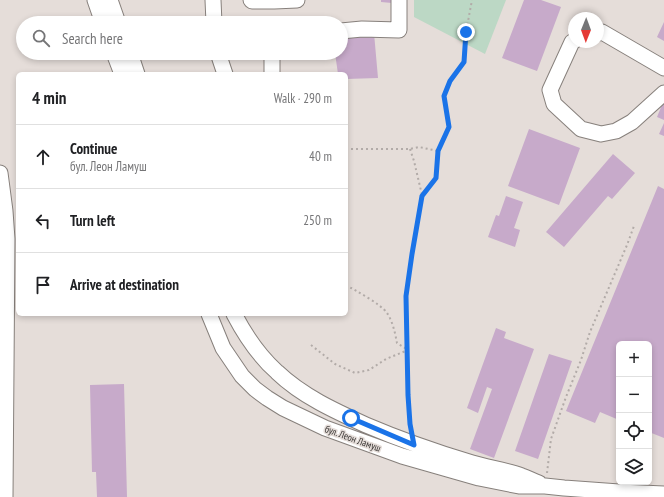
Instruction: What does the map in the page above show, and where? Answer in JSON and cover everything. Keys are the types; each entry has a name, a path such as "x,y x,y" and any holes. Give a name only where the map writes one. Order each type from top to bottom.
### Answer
{"street":[{"path":"95,0 101,16"},
{"path":"110,0 116,16"},
{"path":"213,0 214,16"},
{"path":"251,0 274,2 297,0"},
{"path":"348,30 362,29 399,30 400,0"},
{"path":"604,33 664,68"},
{"path":"569,48 550,90 554,104 581,129 601,134 616,131 632,122 664,93"},
{"path":"117,60 121,72"},
{"path":"132,60 136,72"},
{"path":"220,60 224,72"},
{"path":"272,60 272,72"},
{"path":"0,173 7,239 5,497"},
{"name":"бул. Леон Ламуш","path":"210,316 223,348 242,376 255,389 283,408 325,428 402,456 479,478 519,486 545,486 664,494"},
{"name":"бул. Леон Ламуш","path":"235,316 261,356 277,373 294,386 326,406 414,445 474,464 522,476 545,486"}],"path":[{"path":"422,196 436,178 438,151 449,127 444,96 450,81 464,62 466,32 472,0"},
{"path":"348,149 410,149 419,147 438,151"},
{"path":"410,149 422,196 406,296 408,395 410,424 414,445"},
{"path":"545,486 551,439 590,332 634,226"},
{"path":"348,286 376,303 387,313 394,328 397,343 408,350"},
{"path":"311,345 335,364 355,373 370,370 386,359 408,350"}],"green space":[{"path":"414,0 506,0 485,54 414,17"}],"building":[{"path":"381,0 392,0 392,3 381,2"},
{"path":"524,0 541,0 561,7 537,71 502,58"},
{"path":"664,22 664,41 657,37"},
{"path":"374,33 378,78 348,79 348,72 338,72 336,60 348,60 348,35"},
{"path":"664,100 664,120 657,117"},
{"path":"664,123 664,136 659,134"},
{"path":"529,129 580,148 559,205 508,186"},
{"path":"613,154 635,173 612,199 608,196 564,247 546,232"},
{"path":"658,186 664,189 664,438 652,433 652,341 616,341 616,419 600,412 595,423 566,411"},
{"path":"506,196 523,202 514,228 520,230 515,247 488,237 496,215 499,216"},
{"path":"496,328 506,332 504,338 534,349 494,458 470,449 492,389 487,387 478,413 467,408"},
{"path":"549,354 572,361 538,459 515,451"},
{"path":"124,384 127,497 97,497 96,472 92,472 90,385"}],"route":[{"path":"351,418 414,445 410,424 408,395 406,296 422,196 436,178 438,151 449,127 444,96 450,81 464,62 466,32"}]}
